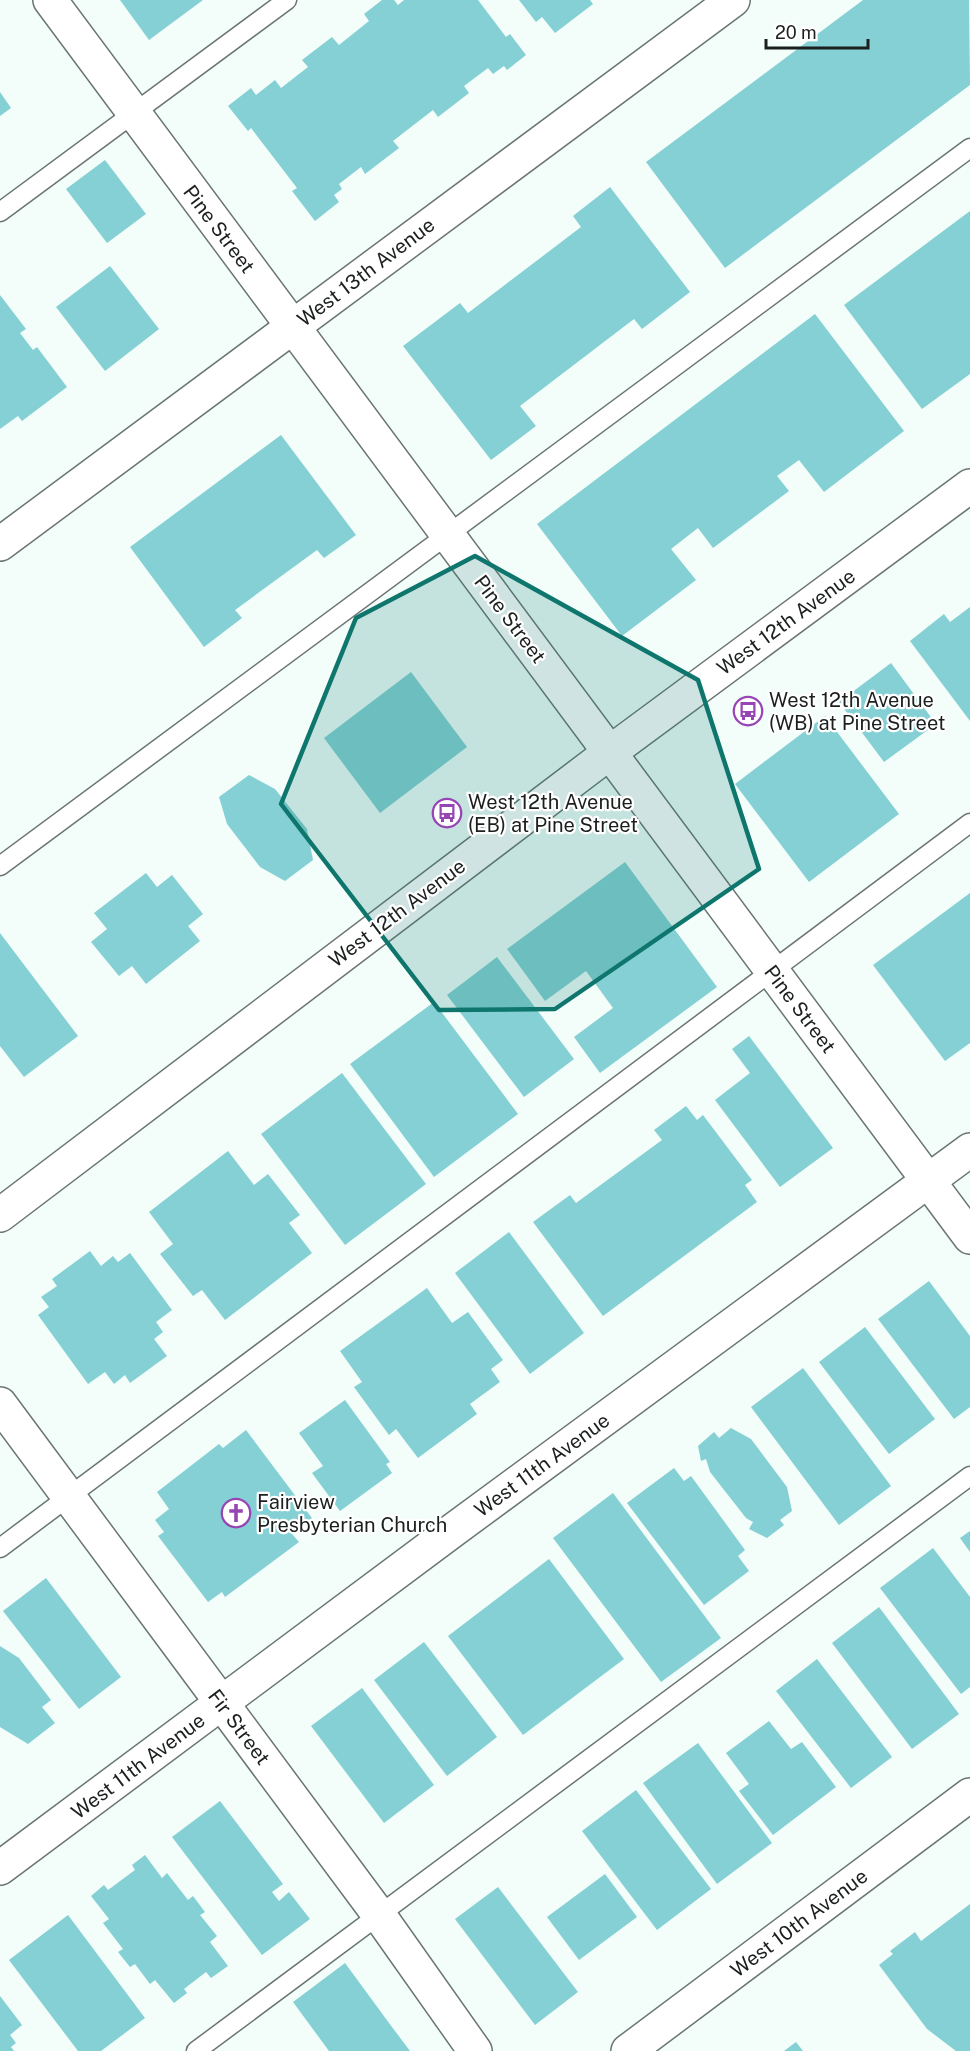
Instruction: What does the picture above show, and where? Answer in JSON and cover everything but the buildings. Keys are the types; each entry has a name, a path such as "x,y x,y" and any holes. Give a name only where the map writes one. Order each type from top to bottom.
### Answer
{"street":[{"name":"Pine Street","path":"50,0 970,1237"},
{"name":"West 13th Avenue","path":"0,544 733,0"},
{"name":"West 12th Avenue","path":"0,1215 609,753 970,486"},
{"name":"West 11th Avenue","path":"0,1868 471,1517 970,1150"},
{"name":"Fir Street","path":"0,1404 379,1915 475,2051"},
{"name":"West 10th Avenue","path":"628,2051 970,1796"}],"lane":[{"path":"0,212 287,0"},
{"path":"0,866 970,148"},
{"path":"0,1548 970,823"},
{"path":"196,2051 970,1476"}],"highlighted area":[{"path":"475,556 698,680 759,869 555,1009 439,1010 281,804 356,618"}],"place":[{"name":"West 12th Avenue (WB) at Pine Street","path":"748,711"},
{"name":"West 12th Avenue (EB) at Pine Street","path":"447,813"},
{"name":"Fairview Presbyterian Church","path":"236,1513"}]}
